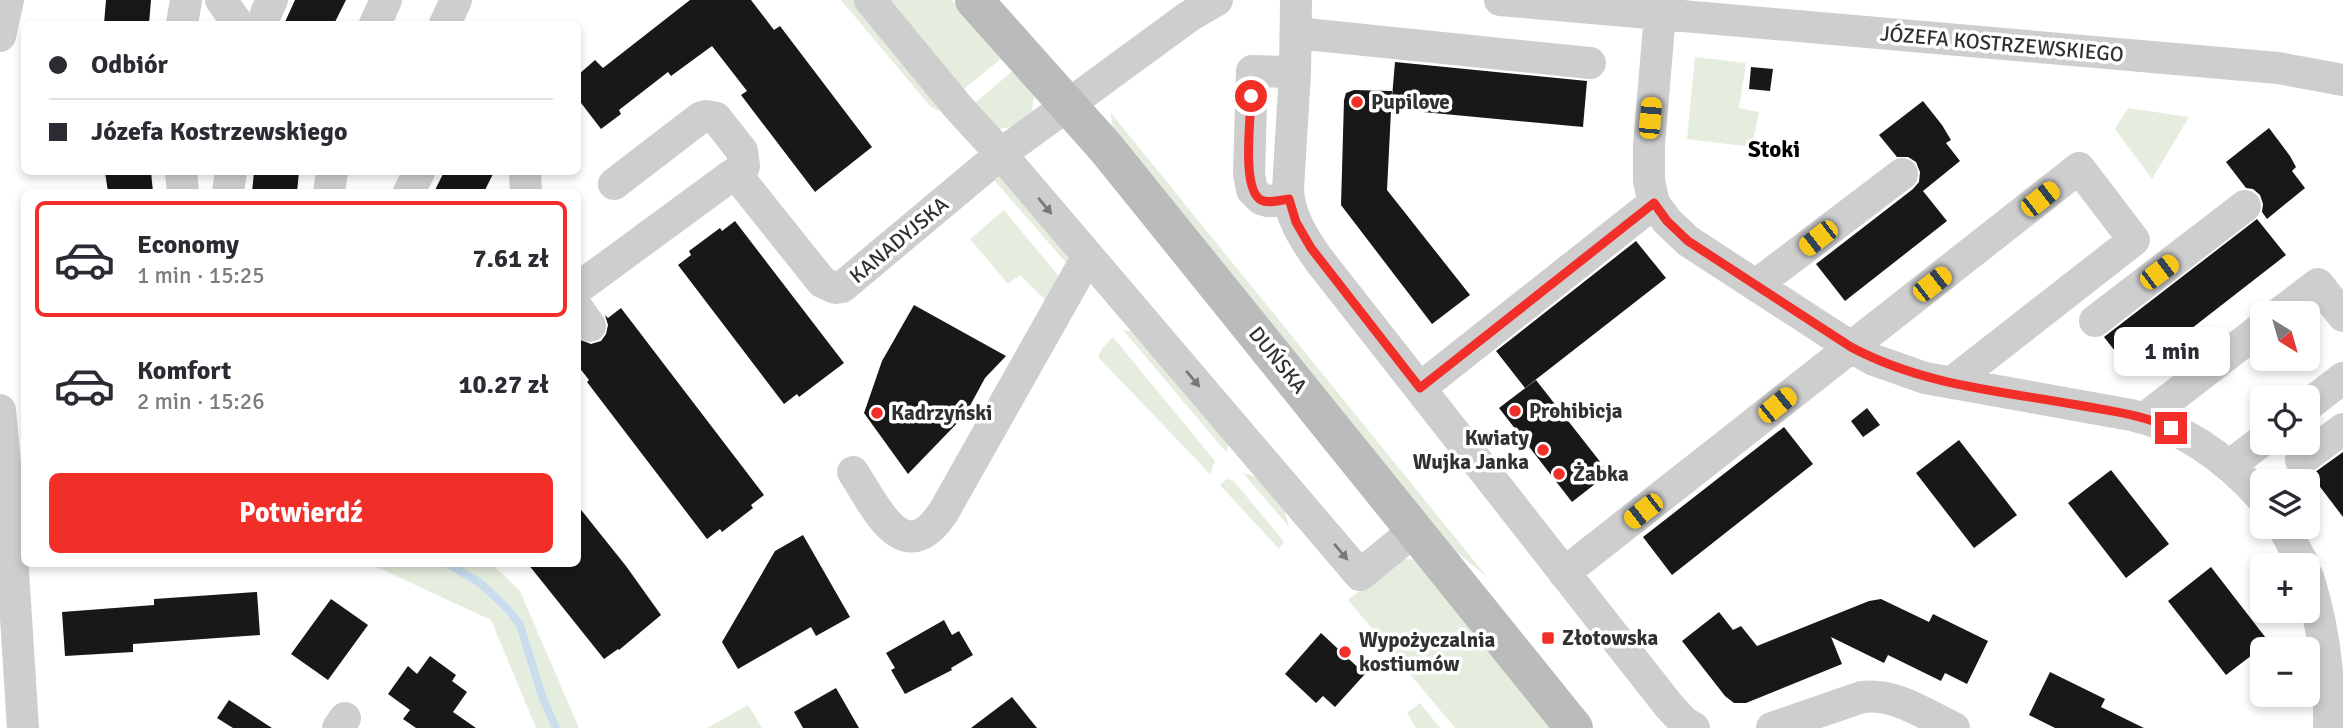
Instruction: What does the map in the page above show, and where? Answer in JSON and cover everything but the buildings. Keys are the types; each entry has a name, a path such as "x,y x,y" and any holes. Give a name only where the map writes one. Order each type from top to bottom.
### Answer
{"street":[{"path":"0,36 8,0"},
{"path":"182,21 186,0"},
{"path":"221,0 259,13"},
{"path":"376,21 386,0"},
{"path":"446,21 456,0"},
{"path":"870,0 958,107 1360,575 1415,530"},
{"name":"DUŃSKA","path":"974,0 1068,104 1573,728"},
{"path":"1001,154 1188,17 1217,0"},
{"path":"1296,0 1289,199 1296,222 1315,254 1564,573 1669,706 1684,722 1694,728"},
{"name":"JÓZEFA KOSTRZEWSKIEGO","path":"1500,0 1605,4 1660,14 2278,68 2343,80"},
{"path":"1660,14 1649,181 1654,203 1667,221 1688,241 1851,347 1900,370 1951,383 2145,418 2202,445 2250,486"},
{"path":"1296,33 1590,63"},
{"path":"1289,199 1261,200 1250,183 1252,71 1295,72"},
{"path":"581,286 728,176 735,175 739,178 744,161 741,151 716,118 706,116 614,184"},
{"name":"KANADYJSKA","path":"739,178 822,282 835,288 842,287 875,262 1001,154"},
{"path":"1564,573 2079,168 2159,272"},
{"path":"1756,285 1902,174"},
{"path":"1420,388 1654,203"},
{"path":"2095,321 2245,206"},
{"path":"1951,383 2134,240"},
{"path":"853,471 893,530 906,537 923,534 931,529 944,511 1088,256"},
{"path":"2296,301 2318,284 2343,316"},
{"path":"2145,418 2250,337"},
{"path":"2320,396 2343,378"},
{"path":"0,410 17,506 23,728"},
{"path":"2301,460 2326,430"},
{"path":"2229,466 2250,450"},
{"path":"2320,617 2334,654 2329,677 2329,728"},
{"path":"1772,728 1875,695 1896,699 1954,728"}],"green space":[{"path":"841,0 858,0 943,111 930,106"},
{"path":"878,0 952,0 1003,57 959,93"},
{"path":"1695,57 1746,63 1739,108 1759,112 1752,147 1687,139"},
{"path":"1015,69 1034,94 1032,112 1012,127 997,129 970,107"},
{"path":"2128,108 2189,117 2152,179 2115,129"},
{"path":"1111,113 1488,578 1436,535 1113,132"},
{"path":"1000,177 1067,250 1068,265 994,180"},
{"path":"1004,210 1062,280 1049,304 1020,275 1008,284 970,239"},
{"path":"1123,330 1136,332 1229,444 1226,452"},
{"path":"1113,337 1215,461 1210,474 1098,357 1102,348"},
{"path":"1243,473 1270,486 1280,499 1289,527"},
{"path":"1227,479 1234,481 1284,542 1279,549 1220,485"},
{"path":"1401,558 1416,560 1554,728 1455,728 1348,600"},
{"path":"376,567 495,567 520,591 579,728 536,728 491,620"},
{"path":"1420,703 1440,728 1416,728 1407,713"},
{"path":"748,705 762,728 707,728"}],"waterway":[{"path":"453,567 480,583 507,608 520,625 542,696 556,728"}],"place":[{"name":"Pupilove","path":"1357,102"},
{"name":"Prohibicja","path":"1515,411"},
{"name":"Kadrzyński","path":"877,413"},
{"name":"Kwiaty Wujka Janka","path":"1543,450"},
{"name":"Żabka","path":"1559,474"},
{"name":"Złotowska","path":"1548,638"},
{"name":"Wypożyczalnia kostiumów","path":"1345,652"}],"district":[{"name":"Stoki","path":"1774,149"}],"route":[{"path":"1251,96 1249,174 1252,190 1261,200 1289,199 1296,222 1319,260 1420,388 1654,203 1658,211 1688,241 1874,360 1924,378 2131,415 2171,428"}]}
